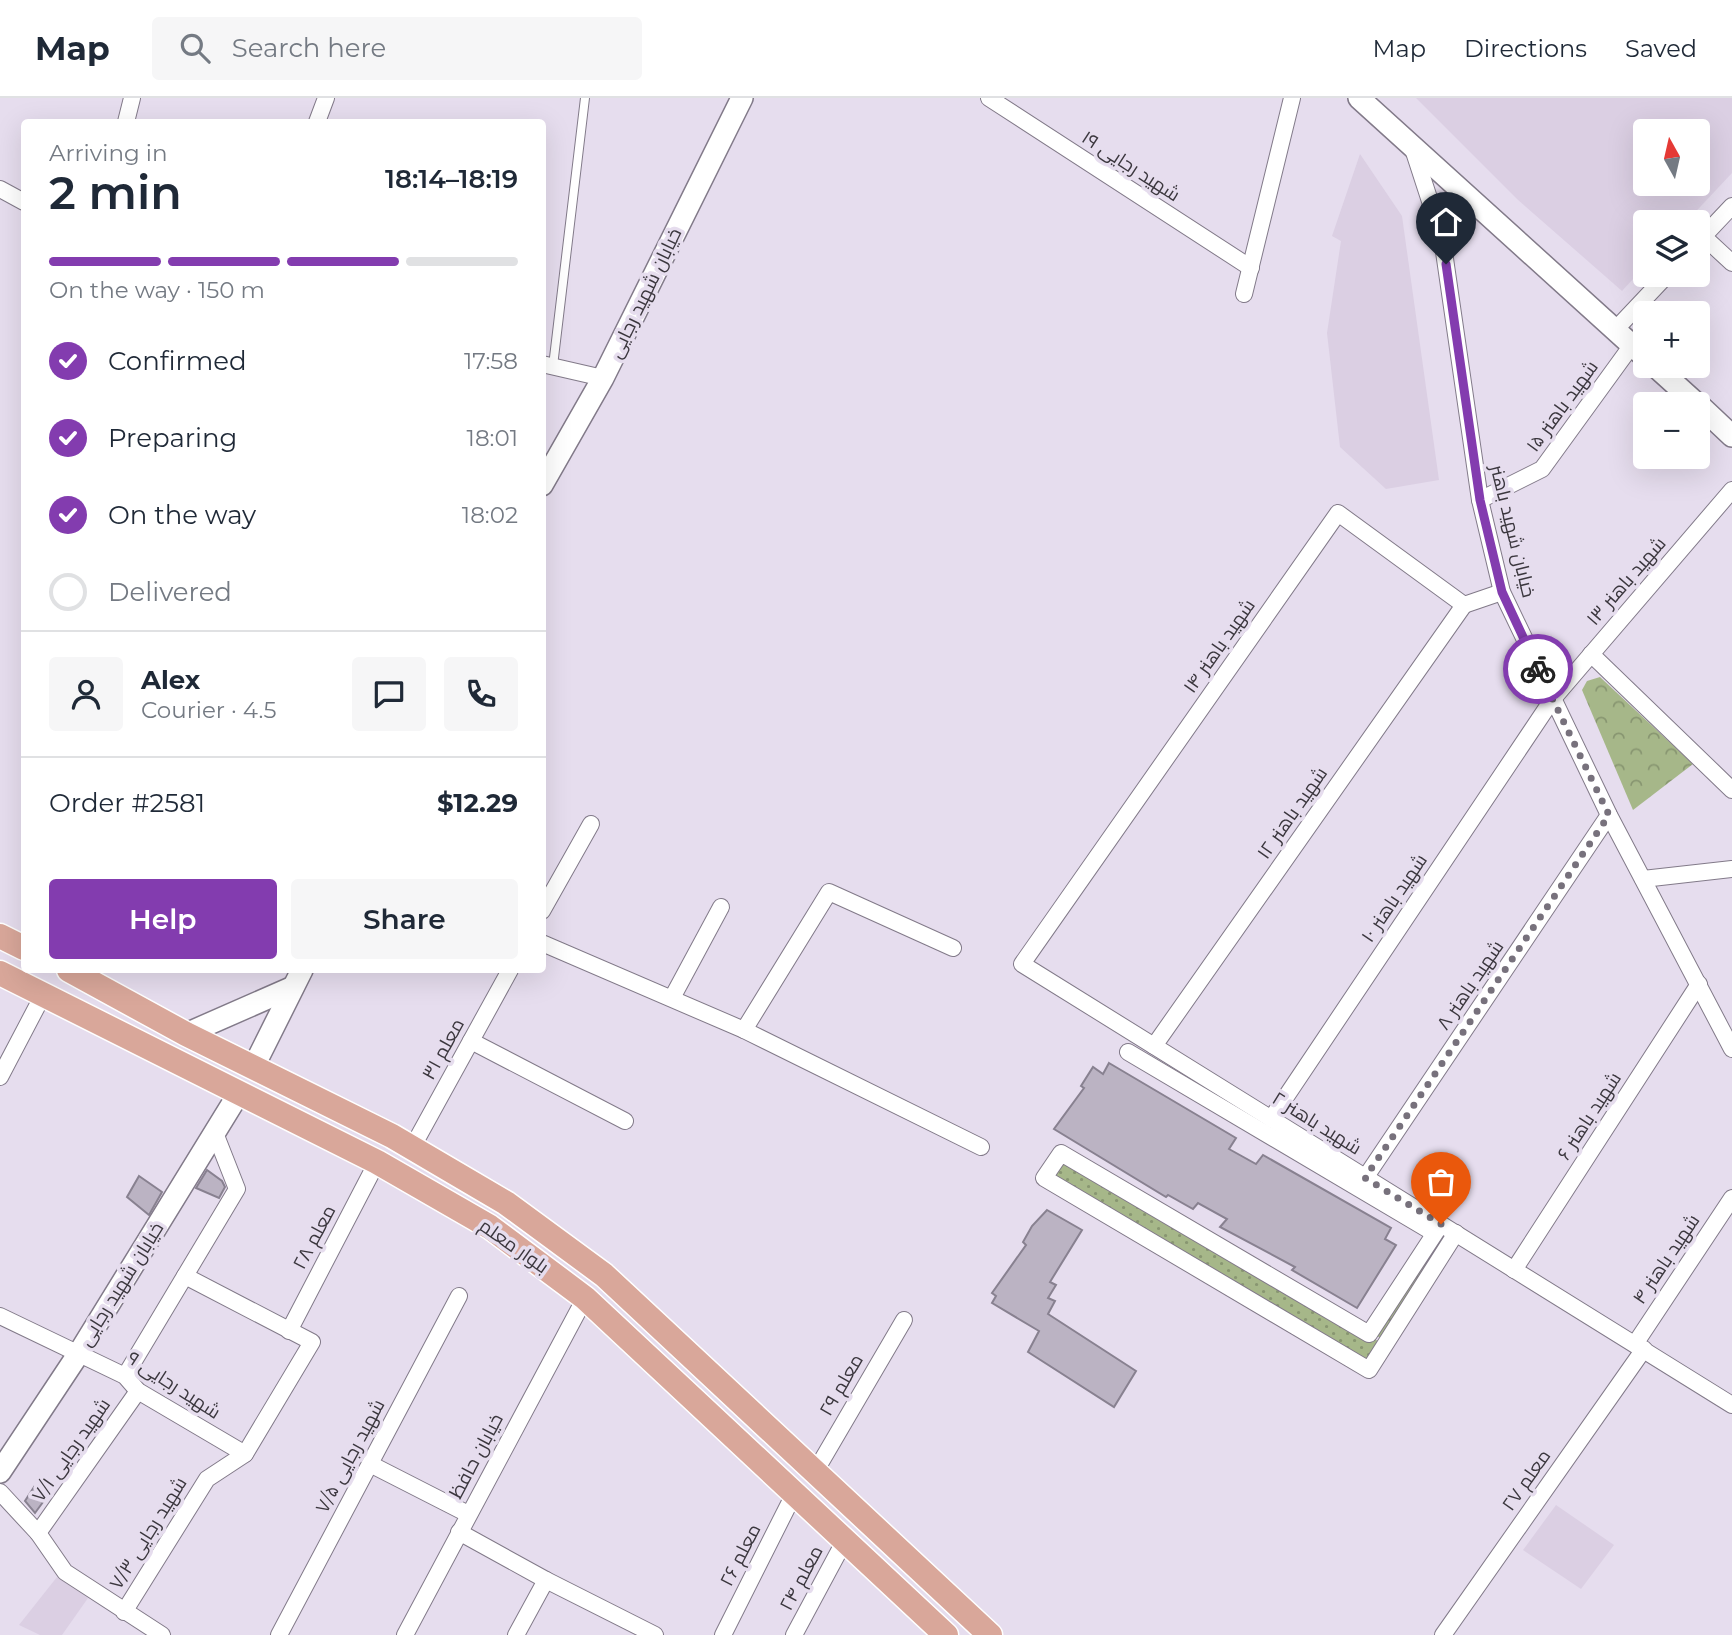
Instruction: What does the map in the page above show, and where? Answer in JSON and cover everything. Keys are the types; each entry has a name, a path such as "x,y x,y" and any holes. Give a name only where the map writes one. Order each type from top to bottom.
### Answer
{"main road":[{"path":"0,936 21,946"},
{"name":"بلوار معلم","path":"0,973 377,1162 490,1227 585,1298 946,1635"},
{"name":"بلوار معلم","path":"83,973 187,1034 412,1148 506,1203 604,1275 990,1635"},
{"path":"239,1093 253,1068"},
{"path":"913,1604 932,1581"}],"street":[{"path":"127,119 132,98"},
{"path":"318,119 326,98"},
{"name":"خیابان شهید رجایی","path":"546,470 603,378 742,98"},
{"name":"شهید رجایی ۱۹","path":"989,98 1251,268"},
{"path":"1244,294 1292,98"},
{"path":"1359,98 1633,346"},
{"name":"خیابان شهید باهنر","path":"1412,146 1442,238 1480,500 1502,592 1609,815 1732,1047"},
{"path":"0,189 21,200"},
{"path":"1710,229 1732,206"},
{"path":"1710,246 1732,263"},
{"path":"1615,330 1656,287"},
{"name":"شهید باهنر ۱۵","path":"1480,500 1542,469 1633,358"},
{"path":"548,365 603,378"},
{"path":"1668,378 1684,392"},
{"path":"1710,416 1732,436"},
{"name":"شهید باهنر ۱۳","path":"1552,700 1732,490"},
{"name":"شهید باهنر ۱۴","path":"1023,964 1338,513 1464,605"},
{"path":"1464,605 1502,592"},
{"name":"شهید باهنر ۱۲","path":"1154,1046 1464,605"},
{"path":"1591,654 1732,790"},
{"name":"شهید باهنر ۱۰","path":"1272,1119 1552,700"},
{"name":"شهید باهنر ۸","path":"1365,1178 1609,815"},
{"path":"546,904 591,824"},
{"path":"1643,879 1732,869"},
{"path":"744,1030 829,892 953,948"},
{"path":"672,998 721,906"},
{"path":"546,945 744,1030 981,1147"},
{"name":"شهید باهنر ۲","path":"1023,964 1365,1178 1438,1229 1456,1233 1732,1405"},
{"name":"معلم ۳۱","path":"412,1148 508,973"},
{"path":"187,1034 298,978"},
{"path":"253,1068 298,978"},
{"name":"شهید باهنر ۶","path":"1514,1270 1699,984"},
{"path":"0,1077 43,995"},
{"path":"471,1041 625,1121"},
{"path":"1128,1052 1438,1229 1369,1334"},
{"name":"خیابان شهید رجایی","path":"0,1472 79,1353 239,1093"},
{"path":"125,1376 237,1189 215,1133"},
{"path":"1385,1343 1061,1153 1044,1178 1369,1370 1456,1233"},
{"name":"معلم ۲۸","path":"289,1331 377,1162"},
{"name":"شهید باهنر ۴","path":"1639,1346 1732,1198"},
{"path":"185,1276 312,1342 245,1454"},
{"name":"شهید رجایی ۷/۵","path":"279,1635 459,1296"},
{"name":"خیابان حافظ","path":"405,1635 585,1298"},
{"name":"شهید رجایی ۹","path":"0,1316 125,1376 138,1391 245,1454"},
{"name":"معلم ۲۹","path":"815,1472 904,1320"},
{"name":"معلم ۲۷","path":"1443,1635 1639,1346"},
{"name":"شهید رجایی ۷/۱","path":"38,1533 138,1391"},
{"name":"شهید رجایی ۷/۳","path":"124,1612 206,1479 245,1454"},
{"path":"370,1464 468,1514"},
{"path":"0,1492 38,1533 65,1572 162,1635"},
{"name":"معلم ۲۶","path":"723,1635 794,1494"},
{"path":"459,1532 654,1635"},
{"name":"معلم ۲۴","path":"794,1635 845,1540"},
{"path":"516,1635 546,1580"}],"lane":[{"path":"548,365 584,98"}],"shaded area":[{"path":"1416,98 1732,98 1732,173 1697,210 1633,210 1633,279 1622,291 1517,199"},
{"path":"1360,154 1402,216 1439,480 1386,489 1340,447 1327,333 1341,241 1332,236"},
{"path":"1556,1505 1614,1545 1581,1589 1523,1550"},
{"path":"57,1577 88,1598 62,1635 40,1635 19,1625"}],"green space":[{"path":"1600,677 1693,764 1633,810 1582,690 1587,681"},
{"path":"1062,1156 1383,1344 1367,1367 1047,1177"},
{"path":"1438,1233 1449,1239 1384,1340 1372,1333"}],"building":[{"path":"1109,1063 1236,1138 1229,1149 1256,1164 1263,1155 1391,1228 1385,1239 1396,1245 1357,1308 1292,1270 1295,1267 1220,1227 1227,1219 1198,1203 1193,1209 1168,1195 1166,1197 1054,1129 1084,1088 1081,1086 1093,1067 1103,1074"},
{"path":"207,1170 222,1181 225,1187 219,1198 196,1188"},
{"path":"139,1176 162,1192 149,1215 127,1197"},
{"path":"1047,1210 1082,1230 1050,1282 1056,1285 1048,1298 1055,1301 1048,1314 1136,1371 1114,1407 1028,1352 1039,1331 992,1303 996,1296 992,1293 1026,1245 1023,1242 1032,1226"},
{"path":"34,1487 46,1498 35,1513 25,1501"}],"way so far":[{"path":"1441,1224 1365,1178 1609,815 1538,669"}],"route":[{"path":"1446,264 1480,500 1502,592 1538,669"}]}
